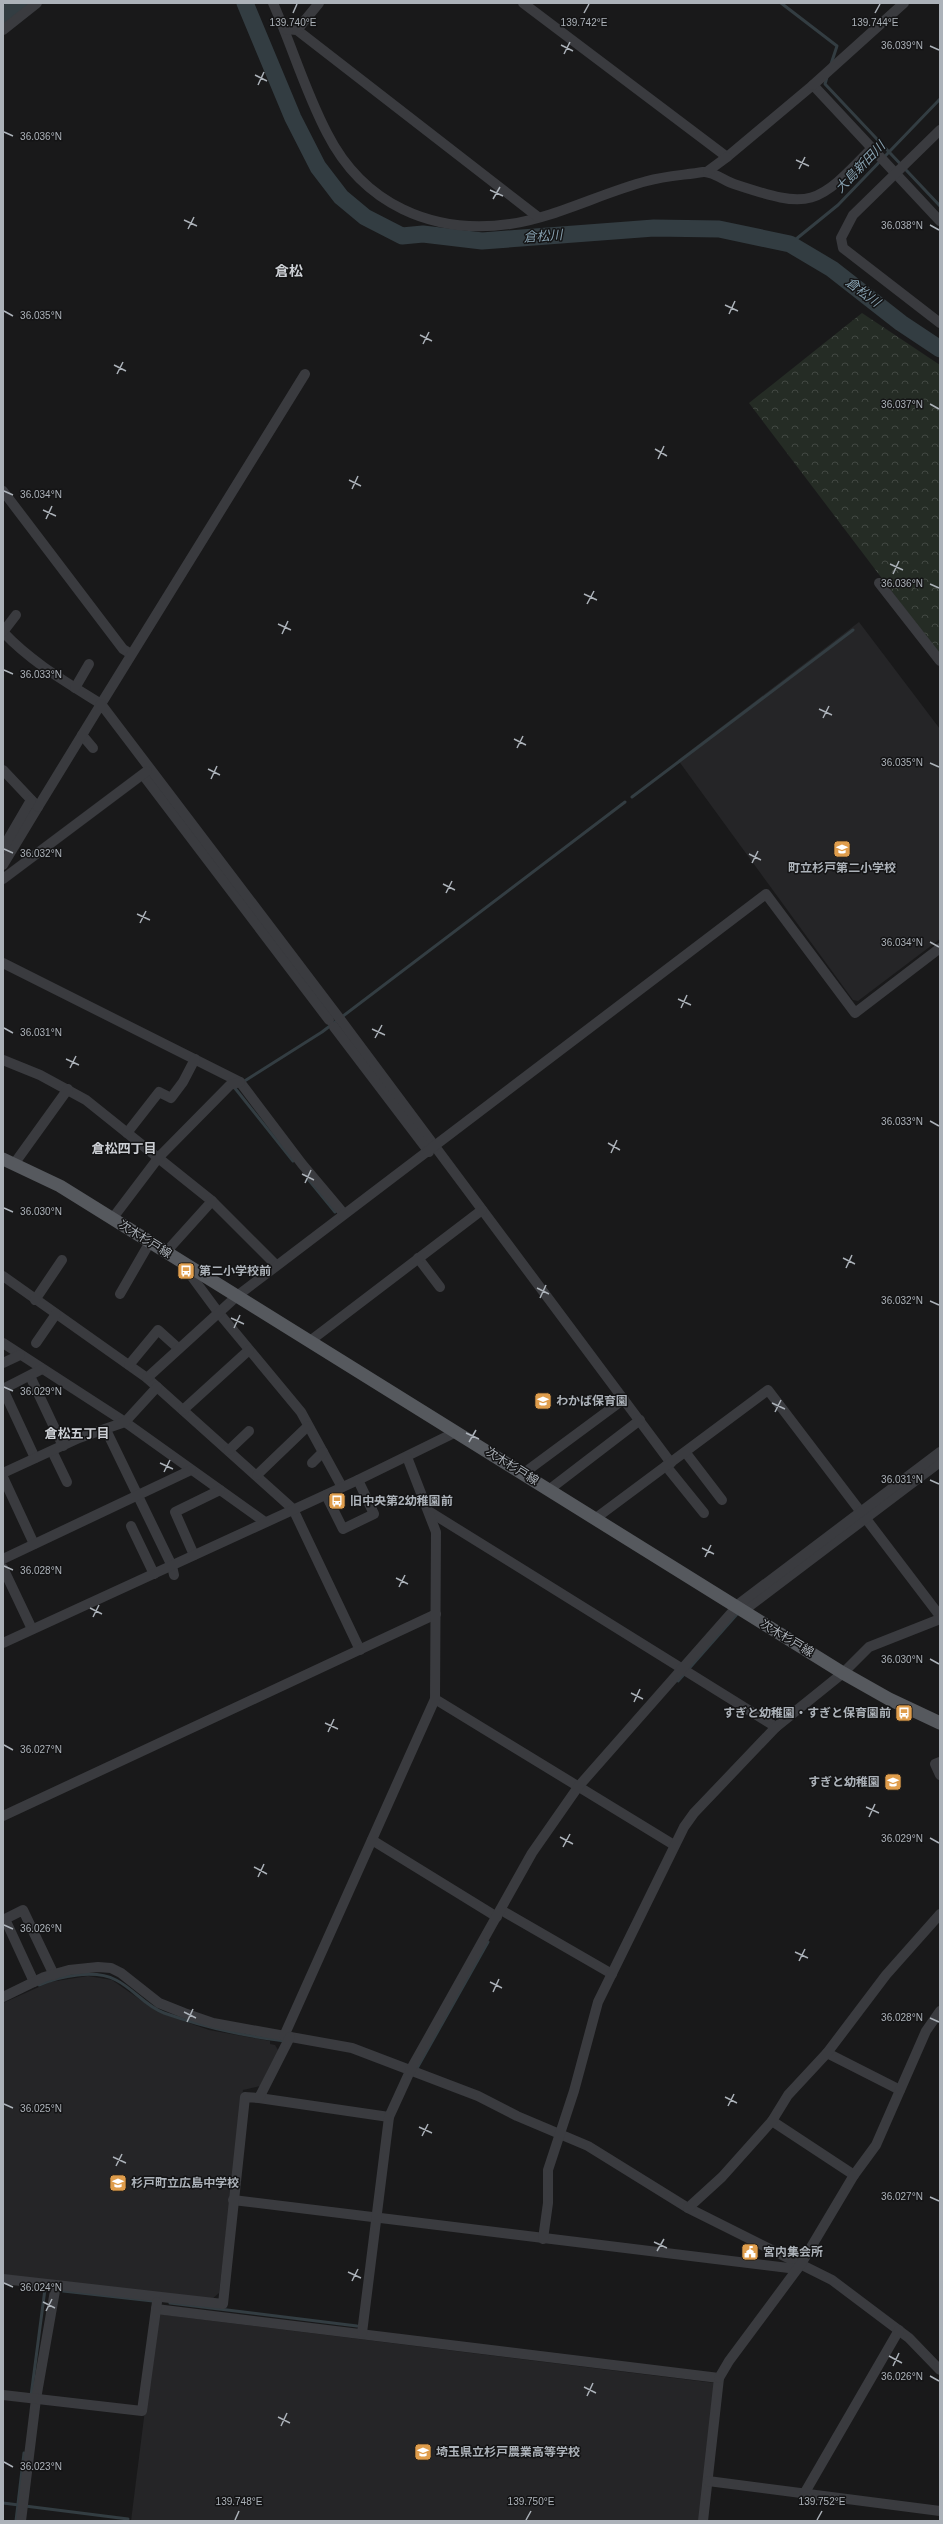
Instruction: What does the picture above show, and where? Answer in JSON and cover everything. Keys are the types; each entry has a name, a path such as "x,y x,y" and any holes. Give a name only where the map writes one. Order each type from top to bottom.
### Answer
{"main road":[{"name":"次木杉戸線","path":"8,1161 60,1186 524,1473 843,1673 889,1699 940,1723"}],"street":[{"path":"3,30 37,3"},
{"path":"273,3 327,133 347,166 379,196 405,212 450,223 481,226 511,224 538,217 648,181 708,171 727,157 813,85 904,3"},
{"path":"297,30 318,3"},
{"path":"523,3 727,157"},
{"path":"284,29 297,30 538,217"},
{"path":"813,85 940,221"},
{"path":"940,130 853,215 841,238 844,248 940,323"},
{"path":"708,171 723,180 775,198 793,200 818,197 837,184 872,148"},
{"path":"3,848 82,735 305,374"},
{"path":"3,491 123,649 131,654"},
{"path":"879,583 940,661"},
{"path":"16,614 3,632 19,649 37,663 101,704 146,772 332,1023 482,1210 640,1420 669,1465 704,1513"},
{"path":"75,688 89,664"},
{"path":"82,735 93,748"},
{"path":"3,770 35,804"},
{"path":"3,879 146,772"},
{"path":"146,772 432,1149"},
{"path":"3,865 35,804"},
{"path":"147,1378 178,1348 237,1296 766,894 855,1013 940,948"},
{"path":"3,963 240,1082 302,1164 344,1214"},
{"path":"127,1133 159,1092 171,1098 184,1082 195,1059"},
{"path":"3,1060 68,1089 159,1157 212,1201 276,1266"},
{"path":"112,1219 159,1157 230,1085 240,1082"},
{"path":"8,1161 68,1089"},
{"path":"166,1252 212,1201"},
{"path":"310,1341 482,1210"},
{"path":"120,1294 150,1242"},
{"path":"418,1258 440,1286"},
{"path":"36,1300 62,1260"},
{"path":"180,1261 218,1312 301,1412 342,1487"},
{"path":"3,1276 147,1378 257,1475 293,1509 360,1650"},
{"path":"36,1343 56,1314"},
{"path":"128,1365 158,1330 178,1348"},
{"path":"3,1343 126,1422 265,1522"},
{"path":"183,1410 249,1350"},
{"path":"3,1363 20,1355"},
{"path":"35,1458 3,1389 42,1369"},
{"path":"30,1376 63,1446"},
{"path":"3,1473 52,1450 126,1422 157,1387"},
{"path":"596,1518 686,1453 768,1390 940,1616"},
{"path":"524,1473 624,1399"},
{"path":"550,1490 640,1420"},
{"path":"257,1475 308,1426"},
{"path":"106,1430 173,1570"},
{"path":"229,1450 249,1431"},
{"path":"3,1643 154,1574 173,1570 194,1555 358,1480 456,1432"},
{"path":"52,1450 67,1482"},
{"path":"312,1463 323,1452"},
{"path":"362,2333 390,2117 411,2069 532,1853 578,1786 683,1668 739,1609 863,1515 940,1452"},
{"path":"686,1453 722,1500"},
{"path":"259,2098 435,1699 436,1532 430,1512 407,1456"},
{"path":"863,1515 940,1462"},
{"path":"3,1559 191,1470"},
{"path":"3,1477 34,1544"},
{"path":"326,1495 343,1529 374,1514 358,1480"},
{"path":"194,1555 175,1512 220,1490"},
{"path":"430,1512 776,1727"},
{"path":"131,1526 154,1574"},
{"path":"3,1568 32,1629"},
{"path":"3,1816 436,1614"},
{"path":"543,2239 548,2203 548,2170 561,2135 598,2002 674,1846 694,1813 776,1727 843,1673 869,1647 940,1619"},
{"path":"435,1699 674,1846"},
{"path":"940,1762 935,1764 940,1776"},
{"path":"372,1840 499,1914 612,1974"},
{"path":"34,1982 5,1919 23,1910 54,1975"},
{"path":"688,2208 722,2177 772,2121 788,2095 827,2053 886,1975 940,1914"},
{"path":"3,1997 34,1982 54,1975 85,1968 111,1968 121,1973 159,2003 213,2023 352,2048 411,2069 478,2096 517,2116 588,2146 688,2208 799,2266 832,2280 899,2330 940,2370"},
{"path":"703,2521 719,2378 729,2361 799,2266 854,2175 882,2133 926,2032 940,2011"},
{"path":"827,2053 900,2090"},
{"path":"3,2278 223,2304 245,2097 390,2117"},
{"path":"772,2121 854,2175"},
{"path":"233,2200 543,2239 799,2266"},
{"path":"21,2521 36,2399 56,2285"},
{"path":"3,2395 142,2411 158,2296"},
{"path":"156,2309 362,2333 719,2378"},
{"path":"804,2494 899,2330"},
{"path":"708,2481 940,2511"}],"shaded area":[{"name":"町立杉戸第二小学校","path":"859,622 940,729 940,939 858,1001 853,1000 678,760"},
{"name":"杉戸町立広島中学校","path":"88,1976 112,1980 158,2012 209,2030 270,2041 270,2044 275,2045 278,2050 260,2086 243,2090 219,2293 212,2299 3,2275 3,2003 50,1982"},
{"name":"埼玉県立杉戸農業高等学校","path":"157,2314 715,2383 699,2521 131,2521"}],"green space":[{"path":"862,313 940,365 940,655 749,403"}],"waterway":[{"path":"3,16 20,3"},
{"name":"倉松川","path":"245,3 293,118 318,167 341,197 365,217 402,236 423,234 482,241 654,228 719,229 790,244 832,269 901,323 940,349"},
{"path":"781,3 837,46 831,64"},
{"path":"827,77 825,84 940,206"},
{"name":"大島新田川","path":"790,244 838,205 940,99"},
{"path":"632,797 853,630"},
{"path":"243,1082 322,1032 625,802"},
{"path":"236,1086 234,1087 293,1161"},
{"path":"308,1179 335,1212"},
{"path":"678,1681 738,1613"},
{"path":"416,2070 488,1942"},
{"path":"39,1985 57,1979 78,1975 88,1974 108,1977 116,1980 151,2006 164,2013 194,2023 224,2030 285,2041"},
{"path":"29,2287 45,2289 31,2396"},
{"path":"63,2291 153,2301"},
{"path":"170,2303 357,2326"},
{"path":"16,2521 24,2453"},
{"path":"3,2503 19,2505"},
{"path":"25,2506 128,2519"}],"place":[{"name":"町立杉戸第二小学校","path":"842,849"},
{"name":"第二小学校前","path":"186,1271"},
{"name":"わかば保育園","path":"543,1401"},
{"name":"旧中央第2幼稚園前","path":"337,1501"},
{"name":"すぎと幼稚園・すぎと保育園前","path":"904,1713"},
{"name":"すぎと幼稚園","path":"893,1782"},
{"name":"杉戸町立広島中学校","path":"118,2183"},
{"name":"宮内集会所","path":"750,2252"},
{"name":"埼玉県立杉戸農業高等学校","path":"423,2452"}],"district":[{"name":"倉松","path":"289,271"},
{"name":"倉松四丁目","path":"124,1148"},
{"name":"倉松五丁目","path":"77,1433"}]}
